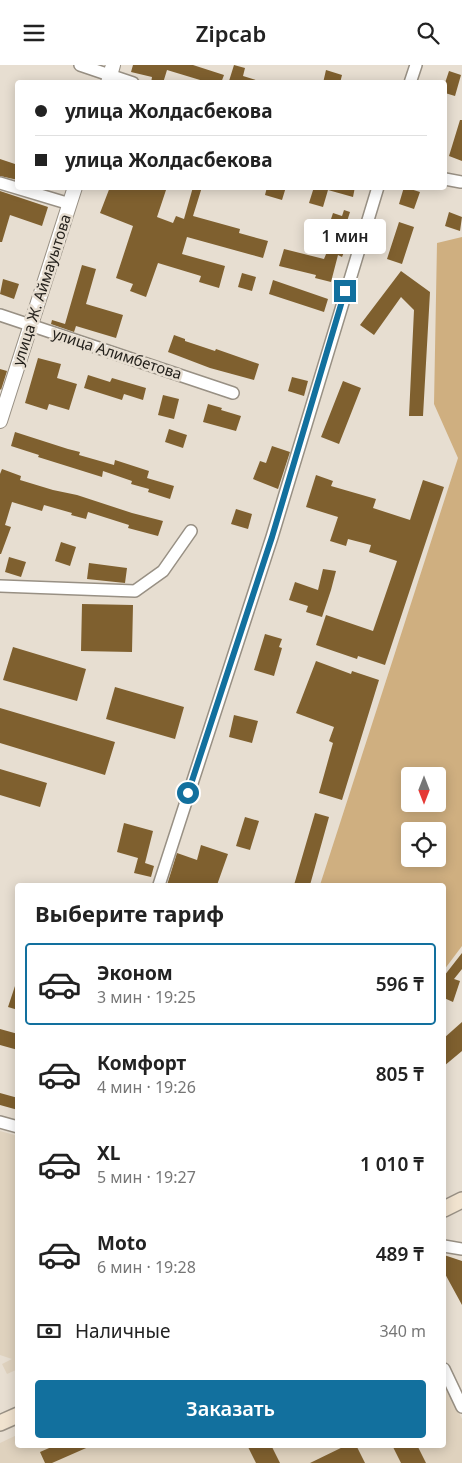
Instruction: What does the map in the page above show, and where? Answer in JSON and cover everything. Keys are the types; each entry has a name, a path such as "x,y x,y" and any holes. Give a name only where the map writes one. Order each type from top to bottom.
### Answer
{"main road":[{"path":"446,1208 462,1200"},
{"path":"0,1423 15,1416"}],"street":[{"path":"80,65 126,80"},
{"path":"411,80 416,65"},
{"path":"447,180 461,183"},
{"path":"0,183 15,188"},
{"path":"23,190 70,204"},
{"name":"улица Ж. Аймауытова","path":"0,421 74,190"},
{"path":"160,883 272,537 377,190"},
{"name":"улица Алимбетова","path":"0,315 233,393"},
{"path":"0,585 135,591 163,571 191,531"},
{"path":"0,1122 15,1126"},
{"path":"446,1246 462,1249"},
{"path":"446,1373 462,1407"}],"shaded area":[{"path":"462,237 462,946 446,967 446,883 321,883 458,458 434,404 437,243"},
{"path":"0,1131 15,1135 15,1370 7,1374 2,1364 12,1359 0,1355"},
{"path":"446,1386 462,1419 462,1463 0,1463 0,1443 15,1436 15,1448 446,1448"}],"building":[{"path":"133,65 193,65 224,75 222,80 200,80 167,70 164,80 152,80 152,77 131,72"},
{"path":"234,65 245,68 243,76 256,80 229,80"},
{"path":"326,70 342,75 341,80 324,80"},
{"path":"449,71 461,75 455,96 447,94 446,80"},
{"path":"460,120 462,120 462,161 449,156"},
{"path":"0,159 15,164 15,179 0,176"},
{"path":"109,190 166,190 157,217 173,223 176,216 184,219 192,190 201,190 193,216 240,229 239,233 268,241 263,258 187,237 182,254 225,266 219,288 199,282 201,276 158,263 146,297 130,291 133,284 116,278 133,226 100,213"},
{"path":"266,190 285,190 282,200 265,195"},
{"path":"313,190 328,190 323,207 309,203"},
{"path":"328,190 354,190 353,197"},
{"path":"403,190 420,192 414,209 399,204"},
{"path":"0,191 48,207 42,226 10,215 2,242 0,242"},
{"path":"344,210 350,212 342,237 349,240 342,257 338,255 331,282 315,278 316,275 279,266 284,249 324,259 336,230 328,228 333,213 342,216"},
{"path":"449,212 462,217 460,231 445,226"},
{"path":"399,222 414,227 402,264 387,259"},
{"path":"82,265 96,269 86,304 123,315 116,338 76,326 74,332 51,324 52,320 65,324"},
{"path":"401,271 430,292 423,416 409,416 414,310 401,297 374,335 360,325"},
{"path":"242,273 256,277 252,291 238,287"},
{"path":"3,279 19,284 14,299 0,294"},
{"path":"273,280 328,299 324,312 269,294"},
{"path":"174,335 185,339 185,341 215,351 216,349 259,364 254,380 210,368 168,352"},
{"path":"38,358 61,364 57,378 77,384 69,410 49,404 47,410 25,403"},
{"path":"0,369 7,371 1,390 0,389"},
{"path":"88,375 110,382 112,378 146,388 143,400 124,394 122,400 84,388"},
{"path":"292,377 308,381 304,396 288,391"},
{"path":"343,381 361,388 339,444 321,437"},
{"path":"163,395 179,399 174,419 158,415"},
{"path":"208,404 241,416 236,431 203,422"},
{"path":"169,429 187,435 183,448 165,442"},
{"path":"15,432 80,452 79,455 114,465 115,460 149,471 147,478 174,486 170,499 148,492 149,489 131,484 132,481 103,471 102,477 38,457 39,455 11,446"},
{"path":"272,446 290,452 278,489 253,479 260,461 266,463"},
{"path":"2,469 21,476 20,480 163,521 158,536 128,528 129,525 88,512 86,519 44,505 42,511 12,502 5,525 11,527 0,554 0,474"},
{"path":"316,475 333,481 331,486 376,499 373,508 410,520 423,480 444,487 385,665 358,656 357,659 316,645 326,615 373,631 397,561 369,552 371,545 348,539 346,546 330,541 338,517 306,507"},
{"path":"236,509 252,514 248,529 231,524"},
{"path":"61,542 76,547 70,566 55,561"},
{"path":"9,557 26,562 21,577 5,572"},
{"path":"89,563 127,568 125,583 87,579"},
{"path":"323,569 336,571 322,617 306,612 308,606 289,600 295,582 318,590"},
{"path":"82,604 133,605 132,652 81,651"},
{"path":"265,634 282,639 279,647 282,648 274,676 254,670"},
{"path":"13,647 86,669 77,701 3,680"},
{"path":"316,661 351,674 352,671 379,680 342,800 319,793 333,743 329,741 334,727 296,713"},
{"path":"115,687 184,707 175,739 106,719"},
{"path":"0,708 115,742 105,775 0,743"},
{"path":"234,715 258,721 252,743 229,737"},
{"path":"0,769 47,783 40,807 0,795"},
{"path":"315,813 329,817 311,883 295,883"},
{"path":"245,817 259,821 250,850 236,846"},
{"path":"124,823 153,831 145,863 154,866 151,877 134,873 138,858 117,852"},
{"path":"201,845 228,854 218,883 168,883 177,853 197,860"},
{"path":"462,953 462,969 454,979 460,981 453,1002 446,999 446,973"},
{"path":"15,986 15,1009 8,1007"},
{"path":"462,1022 462,1051 446,1064 446,1036"},
{"path":"0,1029 15,1033 15,1049 0,1045"},
{"path":"0,1093 15,1097 15,1109 0,1105"},
{"path":"446,1256 462,1261 462,1305 446,1276"},
{"path":"49,1448 86,1448 52,1463 45,1463 40,1452"},
{"path":"248,1448 272,1448 280,1463 256,1463"},
{"path":"341,1448 358,1448 365,1463 310,1463"},
{"path":"394,1448 418,1448 426,1463 401,1463"}],"route":[{"path":"188,793 272,537 345,291"}]}
